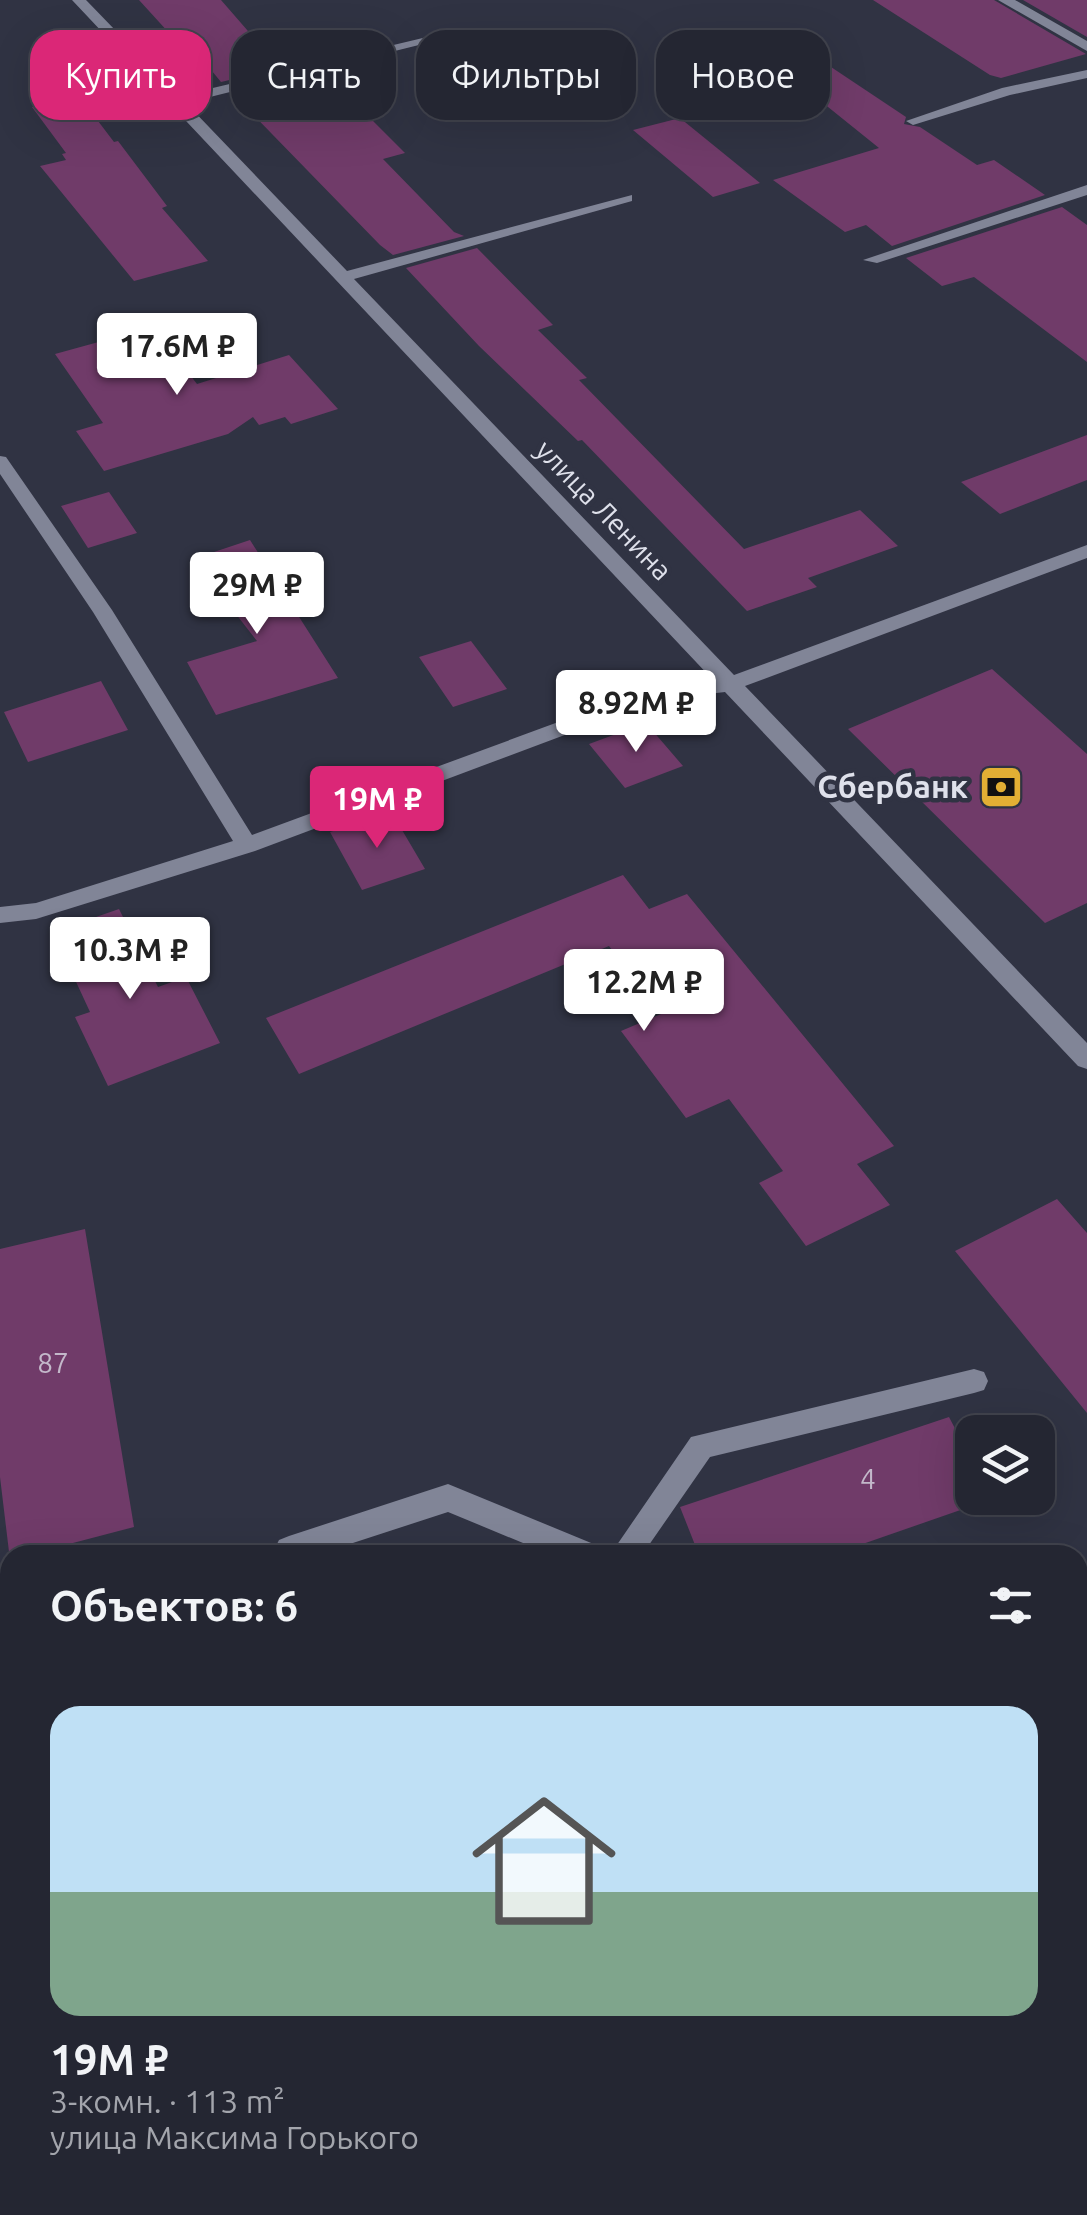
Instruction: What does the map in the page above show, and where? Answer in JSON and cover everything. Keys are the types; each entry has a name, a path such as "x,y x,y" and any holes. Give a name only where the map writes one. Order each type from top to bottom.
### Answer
{"street":[{"name":"улица Ленина","path":"78,0 106,30"},
{"path":"1005,0 1084,43"},
{"path":"211,93 416,42"},
{"path":"913,121 1008,91 1087,74"},
{"name":"улица Ленина","path":"191,120 1087,1059"},
{"path":"870,260 1087,190"},
{"path":"344,278 627,198"},
{"path":"0,461 102,610 247,845"},
{"path":"0,915 36,911 247,845 655,694 731,684 1087,551"},
{"path":"632,1545 702,1446 974,1381"},
{"path":"304,1545 448,1498 562,1545"}],"building":[{"path":"139,0 221,0 247,30 231,30 231,80 221,82 211,70 211,30 166,30"},
{"path":"873,0 994,0 1086,54 1001,78 990,75"},
{"path":"1023,0 1087,0 1087,37"},
{"path":"830,66 906,117 904,124 920,127 977,165 994,160 1045,195 892,246 866,225 845,232 773,180 879,148 830,109"},
{"path":"42,120 97,120 167,206 162,208 208,261 134,281 40,166 66,160 62,154 66,153"},
{"path":"258,120 372,120 405,153 383,159 454,232 464,236 393,255"},
{"path":"682,120 760,183 713,197 633,130"},
{"path":"1062,207 1087,225 1087,362 974,277 942,286 906,258"},
{"path":"477,248 553,325 538,330 587,378 579,380 744,549 860,510 898,546 808,578 817,587 747,611 582,440 578,441 479,346 406,268"},
{"path":"153,327 197,384 289,355 338,409 291,424 285,417 259,425 253,417 228,434 104,471 76,431 103,423 55,354"},
{"path":"1087,435 1087,480 1000,514 961,482"},
{"path":"109,492 137,533 88,548 61,506"},
{"path":"250,540 338,678 216,715 187,662 257,641 193,559"},
{"path":"471,641 507,689 453,707 419,657"},
{"path":"992,669 1087,754 1087,903 1045,923 848,729"},
{"path":"101,681 128,730 28,762 4,712"},
{"path":"646,723 683,766 625,788 589,744"},
{"path":"392,813 425,869 362,890 330,832"},
{"path":"623,875 649,909 687,894 894,1146 857,1164 890,1205 806,1246 759,1183 783,1171 729,1099 686,1118 621,1031 661,1014 609,946 299,1074 266,1018"},
{"path":"119,909 158,987 186,977 220,1043 108,1086 75,1017 90,1012 53,932"},
{"path":"1057,1199 1087,1233 1087,1413 955,1251"},
{"path":"85,1229 134,1527 65,1545 8,1545 0,1477 0,1249"},
{"path":"949,1417 955,1428 955,1512 860,1545 695,1545 680,1507"}],"place":[{"name":"Сбербанк","path":"1001,787"}]}
